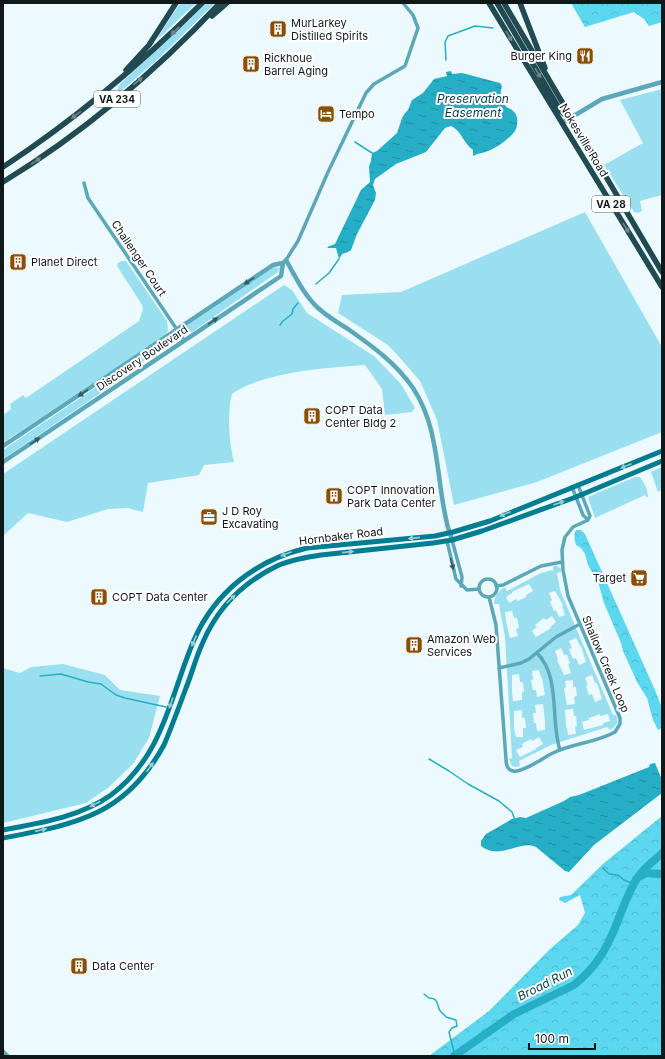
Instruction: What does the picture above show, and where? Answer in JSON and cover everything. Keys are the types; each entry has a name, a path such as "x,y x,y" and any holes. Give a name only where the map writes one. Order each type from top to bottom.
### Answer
{"highway":[{"path":"102,94 149,45 176,3"},
{"name":"VA 234","path":"3,166 45,138 102,94 155,49 202,3"},
{"name":"VA 234","path":"3,182 72,135 112,104 158,64 220,3"},
{"path":"184,39 227,3"},
{"name":"Nokesville Road","path":"489,3 662,285"},
{"path":"497,3 560,110 565,115 571,117"},
{"name":"Nokesville Road","path":"504,3 662,272"},
{"path":"521,3 552,84"}],"main road":[{"name":"Hornbaker Road","path":"3,830 48,821 81,811 107,798 127,782 152,750 160,734 184,666 200,628 218,601 239,580 269,561 307,548 448,533 490,521 662,451"},
{"name":"Hornbaker Road","path":"3,838 82,820 109,807 131,790 158,757 164,745 203,641 225,606 247,584 260,575 280,565 302,558 449,540 482,531 582,495 662,461"},
{"path":"184,666 193,670"}],"street":[{"name":"Discovery Boulevard","path":"3,462 281,276 284,262 298,241 319,192 366,93 374,84 403,69 407,63 418,28 413,15 403,3"},
{"path":"562,123 602,99 662,82"},
{"name":"Challenger Court","path":"84,184 88,198 184,340"},
{"name":"Discovery Boulevard","path":"3,446 273,265 284,262"},
{"path":"284,262 314,304 324,313 381,354 397,368 413,388 420,400 429,425 456,580 467,590 479,589"},
{"path":"572,488 583,515 588,520 590,514 578,485"},
{"name":"Shallow Creek Loop","path":"489,597 496,625 507,765 510,770 522,770 560,750 611,734 618,729 620,718 568,596 562,562 562,550 565,537 573,527 588,520"},
{"path":"496,586 503,585 541,566 562,562"},
{"path":"487,580 492,581 496,586 496,593 489,597 482,594 479,589 480,584 487,580"},
{"path":"499,668 521,663 537,653 556,637 580,624"},
{"path":"537,653 544,661 550,678 560,750"},
{"path":"3,1051 8,1056"}],"shaded area":[{"path":"180,3 196,3 159,38 158,37"},
{"path":"205,3 215,3 159,58 120,92 118,91 118,87 121,83 189,20"},
{"path":"662,89 662,195 640,201 642,211 638,213 634,212 604,165 643,143 620,100"},
{"path":"585,212 662,347 662,432 537,482 454,505 437,420 420,381 388,345 338,313 342,295 401,292"},
{"path":"126,261 167,321 168,331 165,335 3,443 3,415 11,409 10,404 23,395 26,398 139,321 143,309 142,305 117,266 118,263"},
{"path":"273,267 280,268 278,272 192,332 184,332 184,329 188,324"},
{"path":"284,285 292,290 307,313 374,356 401,384 415,408 412,412 385,415 382,389 365,365 307,370 265,379 246,386 232,394 230,402 229,428 234,462 204,465 199,475 148,483 143,512 127,508 108,509 67,522 28,513 3,536 3,474"},
{"path":"172,336 176,336 174,341 144,361 130,373 3,459 3,450"},
{"path":"662,467 662,490 658,492 651,472"},
{"path":"635,477 640,477 643,482 647,491 647,498 645,495 595,518 588,498"},
{"path":"553,566 557,566 561,569 561,572 557,573 560,590 613,715 616,715 617,717 617,722 616,726 610,730 607,727 551,745 519,761 520,766 516,767 512,766 509,759 512,758 505,637 499,604 494,604 494,601 497,594 505,587 507,591 541,573 553,570","holes":["529,584 533,591 526,595 526,597 518,601 516,599 509,603 506,597","555,591 563,605 565,615 559,617 556,610 554,611 550,602 552,600 549,593","512,611 514,618 517,618 519,628 516,629 518,636 510,638 505,612","552,616 556,622 550,627 551,628 536,637 532,631 537,627 535,625 544,618 546,620","576,638 581,646 586,662 579,665 576,658 573,659 569,649 572,648 569,641","561,648 564,655 567,655 571,673 564,675 557,660 555,651","539,670 545,695 537,697 536,690 533,690 531,680 533,679 532,671","519,674 520,682 523,682 524,692 522,692 522,700 513,701 512,675","592,675 595,683 597,683 602,699 595,702 592,694 589,695 586,686 588,685 585,678","573,680 573,687 576,687 577,696 574,697 575,704 567,705 564,688 566,687 565,681","543,704 545,730 537,731 533,713 536,713 535,705","573,709 574,716 576,716 576,734 568,735 565,710","522,710 522,718 525,718 526,728 523,728 523,737 516,737 514,728 514,711","600,714 600,716 608,714 610,721 603,723 603,725 584,730 582,722","539,737 543,744 520,757 516,750 523,747 522,744"]},
{"path":"63,664 105,675 120,690 160,696 149,738 133,764 109,787 86,803 3,823 3,668 20,673 31,667"}],"green space":[{"path":"571,3 662,3 662,22 649,26 644,19 634,12 585,27"},
{"path":"576,530 581,530 585,534 655,690 662,708 662,728 658,730 653,720 647,698 637,682 623,651 604,603 599,585 588,565 585,554 581,548 576,545 574,536"},
{"path":"662,816 662,1056 429,1056 489,1011 550,949 578,925 585,913 580,895 565,903 559,900 560,897 571,895 604,863"}],"water":[{"name":"Preservation Easement","path":"451,71 452,74 462,73 500,83 502,86 502,101 515,113 517,118 517,126 515,131 506,140 495,147 473,156 473,150 455,128 451,126 445,128 426,152 396,164 375,179 373,185 376,193 375,200 357,234 351,250 342,254 339,259 336,248 327,247 335,244 361,190 370,182 369,166 372,153 377,151 397,133 402,118 408,110 412,100 423,93 434,79 447,76 446,72"},
{"path":"655,763 662,780 662,793 594,845 569,872 565,871 536,847 530,845 503,851 488,850 481,846 481,841 486,834 512,819 520,817 526,818 570,797 579,795 649,767 650,764"}],"waterway":[{"path":"446,60 445,42 448,36 475,26 493,28"},
{"path":"355,142 372,153"},
{"path":"316,284 329,273 339,259"},
{"path":"280,325 292,314 293,309 298,303"},
{"path":"40,676 61,674 88,682 101,684 116,695 125,698 166,707"},
{"path":"429,759 468,784 499,801 512,812 515,820"},
{"name":"Broad Run","path":"454,1056 514,1014 574,985 585,975 595,964 607,946 633,884 640,874 662,853"},
{"path":"603,868 609,874 618,875 624,880 634,884"},
{"path":"639,877 646,873 662,874"},
{"path":"424,994 429,998 435,999 440,1010 446,1017 456,1020 457,1026 452,1028 449,1032 455,1056"}],"place":[{"name":"MurLarkey Distilled Spirits","path":"278,29"},
{"name":"Burger King","path":"585,56"},
{"name":"Rickhoue Barrel Aging","path":"251,64"},
{"name":"Tempo","path":"326,114"},
{"name":"Planet Direct","path":"18,262"},
{"name":"COPT Data Center Bldg 2","path":"312,416"},
{"name":"COPT Innovation Park Data Center","path":"334,496"},
{"name":"J D Roy Excavating","path":"209,517"},
{"name":"Target","path":"639,578"},
{"name":"COPT Data Center","path":"99,597"},
{"name":"Amazon Web Services","path":"414,645"},
{"name":"Data Center","path":"79,966"}]}
